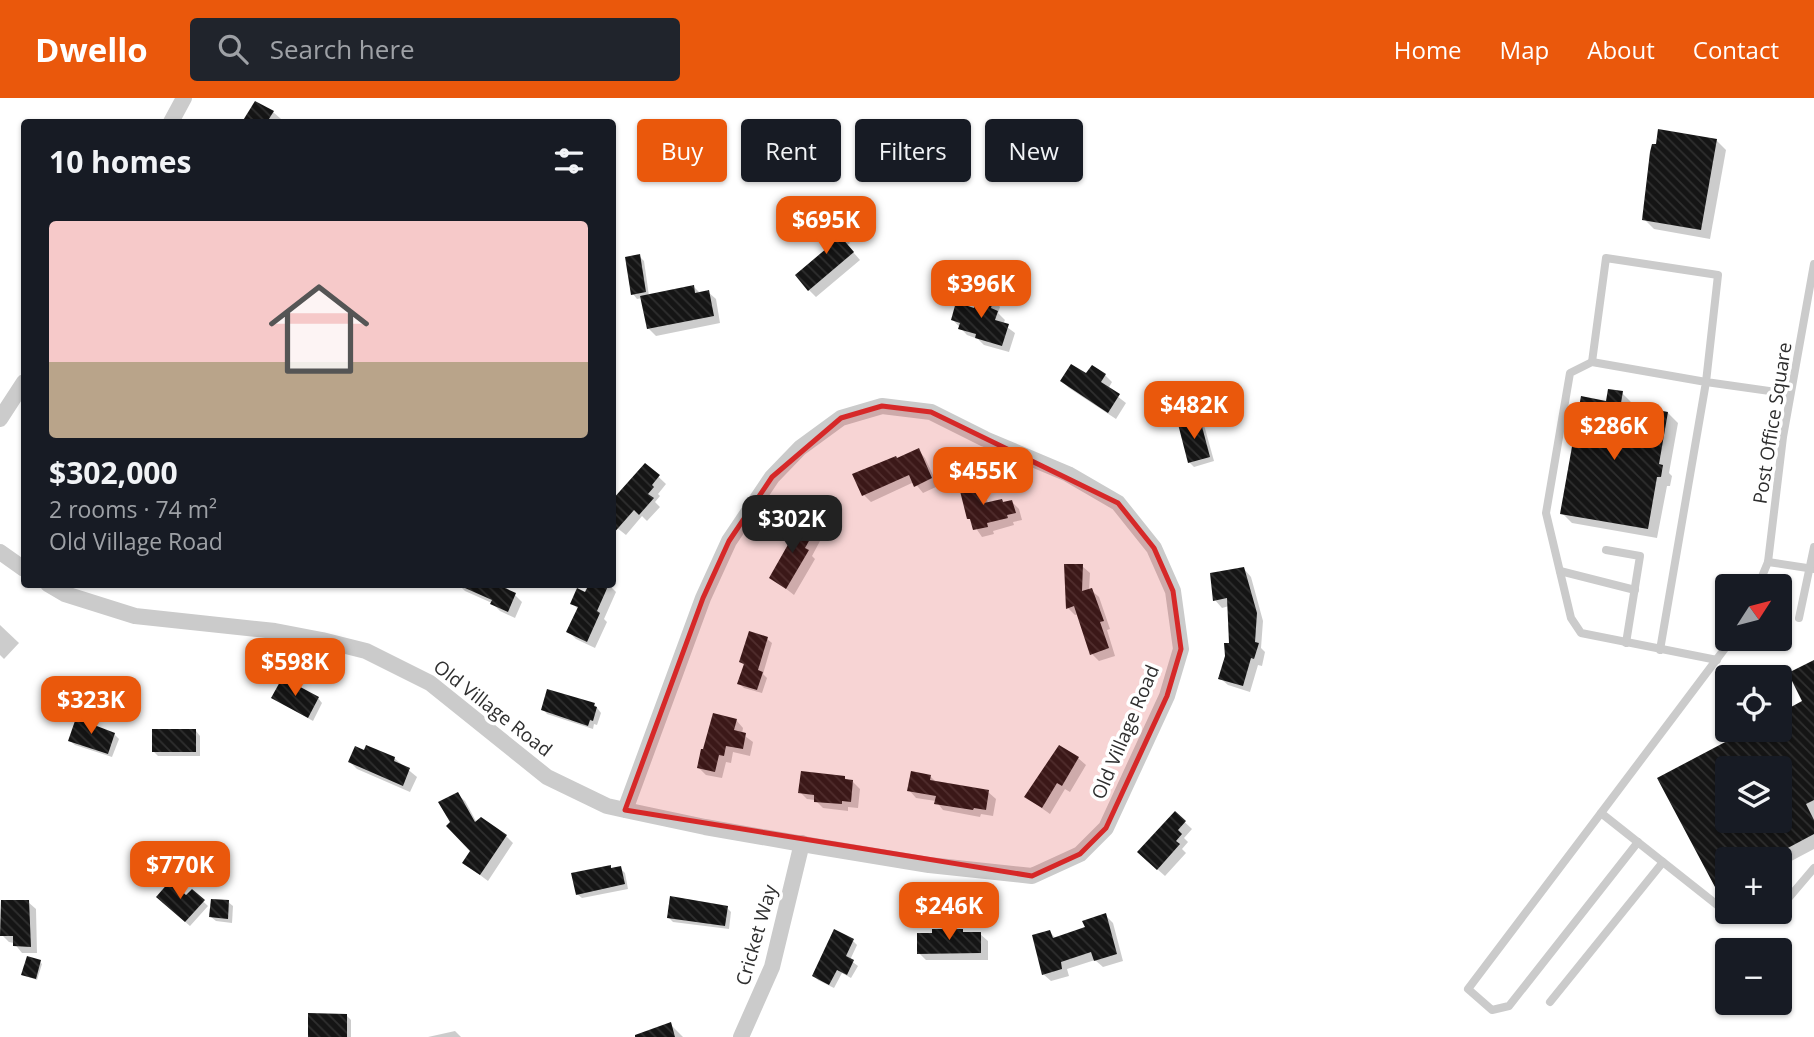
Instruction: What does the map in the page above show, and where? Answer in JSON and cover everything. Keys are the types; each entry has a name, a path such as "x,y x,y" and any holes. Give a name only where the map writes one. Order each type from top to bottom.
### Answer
{"street":[{"path":"173,119 184,98"},
{"path":"0,419 21,387"},
{"name":"Old Village Road","path":"55,588 65,594 135,616 275,631 366,651 430,683 547,777 607,806 625,810 705,827 929,865 1002,875 1032,876 1080,854 1106,828 1167,696 1181,649 1173,591 1154,548 1118,503 1068,474 985,439 931,412 882,406 841,418 800,448 772,477 729,541 703,598 625,810"},
{"path":"0,552 21,567"},
{"name":"Cricket Way","path":"741,1037 772,967 802,843"}],"lane":[{"path":"1592,362 1606,258 1718,275 1706,382 1660,649"},
{"name":"Post Office Square","path":"1763,574 1768,562 1783,437 1814,264"},
{"path":"1717,660 1581,633 1571,618 1546,513 1570,373 1592,362 1790,394"},
{"path":"1799,618 1812,568 1814,547"},
{"path":"1606,550 1640,556 1626,643"},
{"path":"1768,562 1812,568"},
{"path":"1560,571 1635,590"},
{"path":"1638,842 1508,1006 1492,1010 1468,989 1723,651"},
{"path":"1601,813 1715,903"},
{"path":"1550,1002 1663,862"},
{"path":"1792,894 1814,868"}],"highlighted area":[{"path":"882,406 931,412 1118,503 1154,548 1173,591 1181,649 1167,696 1106,828 1080,854 1032,876 625,810 703,598 729,541 772,477 841,418"}],"building":[{"path":"255,101 274,111 269,119 244,119"},
{"path":"1658,129 1717,139 1701,230 1642,220 1650,152 1652,144 1656,144"},
{"path":"832,220 844,235 841,237 854,252 808,291 795,275 827,248 815,234"},
{"path":"640,254 646,292 631,295 625,257"},
{"path":"694,285 695,293 709,290 714,316 647,329 640,296"},
{"path":"978,293 994,298 991,308 998,311 995,320 1009,324 1002,346 975,338 976,334 958,329 960,323 951,320 956,302 974,308"},
{"path":"1071,364 1086,373 1092,365 1106,374 1101,382 1120,394 1108,413 1060,381"},
{"path":"1608,389 1623,391 1621,403 1668,412 1659,464 1663,465 1661,477 1657,477 1648,529 1560,514 1581,396 1606,401"},
{"path":"1200,419 1210,457 1188,463 1178,424"},
{"path":"919,448 932,478 914,487 909,475 862,496 852,474"},
{"path":"645,463 660,475 648,494 654,498 639,515 634,510 616,530 616,496"},
{"path":"978,482 984,503 1012,500 1016,513 1007,515 1008,518 987,523 988,527 973,530 970,519 967,519 959,487"},
{"path":"795,521 814,532 805,548 809,550 786,589 769,578 790,541 785,539"},
{"path":"1064,564 1083,564 1082,591 1092,588 1104,621 1100,622 1109,648 1090,655 1074,606 1066,609"},
{"path":"1244,567 1257,613 1255,642 1259,643 1254,659 1251,658 1243,686 1218,679 1225,656 1224,643 1229,643 1227,598 1213,601 1210,573"},
{"path":"465,588 505,588 516,593 508,612 490,604 492,600"},
{"path":"577,588 585,592 587,588 607,588 587,642 566,632 578,607 570,604"},
{"path":"749,631 768,637 758,670 763,672 757,690 737,684 744,664 739,662"},
{"path":"1814,660 1814,800 1806,804 1814,820 1814,834 1790,847 1715,847 1715,887 1657,778 1725,742 1792,742 1792,706 1802,701 1792,681 1792,671"},
{"path":"281,680 290,685 291,682 319,697 308,718 271,698"},
{"path":"547,689 595,703 594,706 597,707 593,721 590,720 588,726 541,710"},
{"path":"713,713 737,719 734,730 746,733 743,749 726,746 724,756 719,755 715,772 697,768"},
{"path":"76,718 115,733 108,754 68,741"},
{"path":"152,729 196,729 196,752 152,752"},
{"path":"366,745 395,757 394,761 410,768 403,786 348,762 355,746 364,750"},
{"path":"1059,745 1079,757 1062,786 1057,783 1042,808 1024,797"},
{"path":"801,771 845,776 845,779 853,780 851,802 814,802 814,795 798,793"},
{"path":"911,771 931,775 930,780 989,790 986,810 934,804 936,796 907,791"},
{"path":"458,792 475,822 481,817 507,835 480,875 462,863 470,851 446,826 450,822 438,802"},
{"path":"1175,811 1186,821 1178,830 1182,834 1176,841 1180,844 1157,870 1137,852"},
{"path":"611,865 611,868 621,866 625,884 576,895 571,873"},
{"path":"170,881 186,895 192,889 205,900 185,922 156,897"},
{"path":"670,896 728,906 725,926 667,918"},
{"path":"211,899 229,900 228,919 209,917"},
{"path":"1,900 29,900 31,947 13,946 13,936 0,936"},
{"path":"1106,913 1117,954 1094,961 1091,952 1061,962 1062,969 1042,975 1032,935 1050,930 1053,938 1085,927 1082,921"},
{"path":"834,929 854,939 846,956 854,960 847,975 837,970 829,985 812,976"},
{"path":"932,929 981,932 981,953 917,954 917,933 932,933"},
{"path":"27,956 41,960 36,979 21,975"},
{"path":"308,1013 347,1014 347,1037 308,1037"},
{"path":"671,1022 675,1037 635,1037 635,1035"}]}
